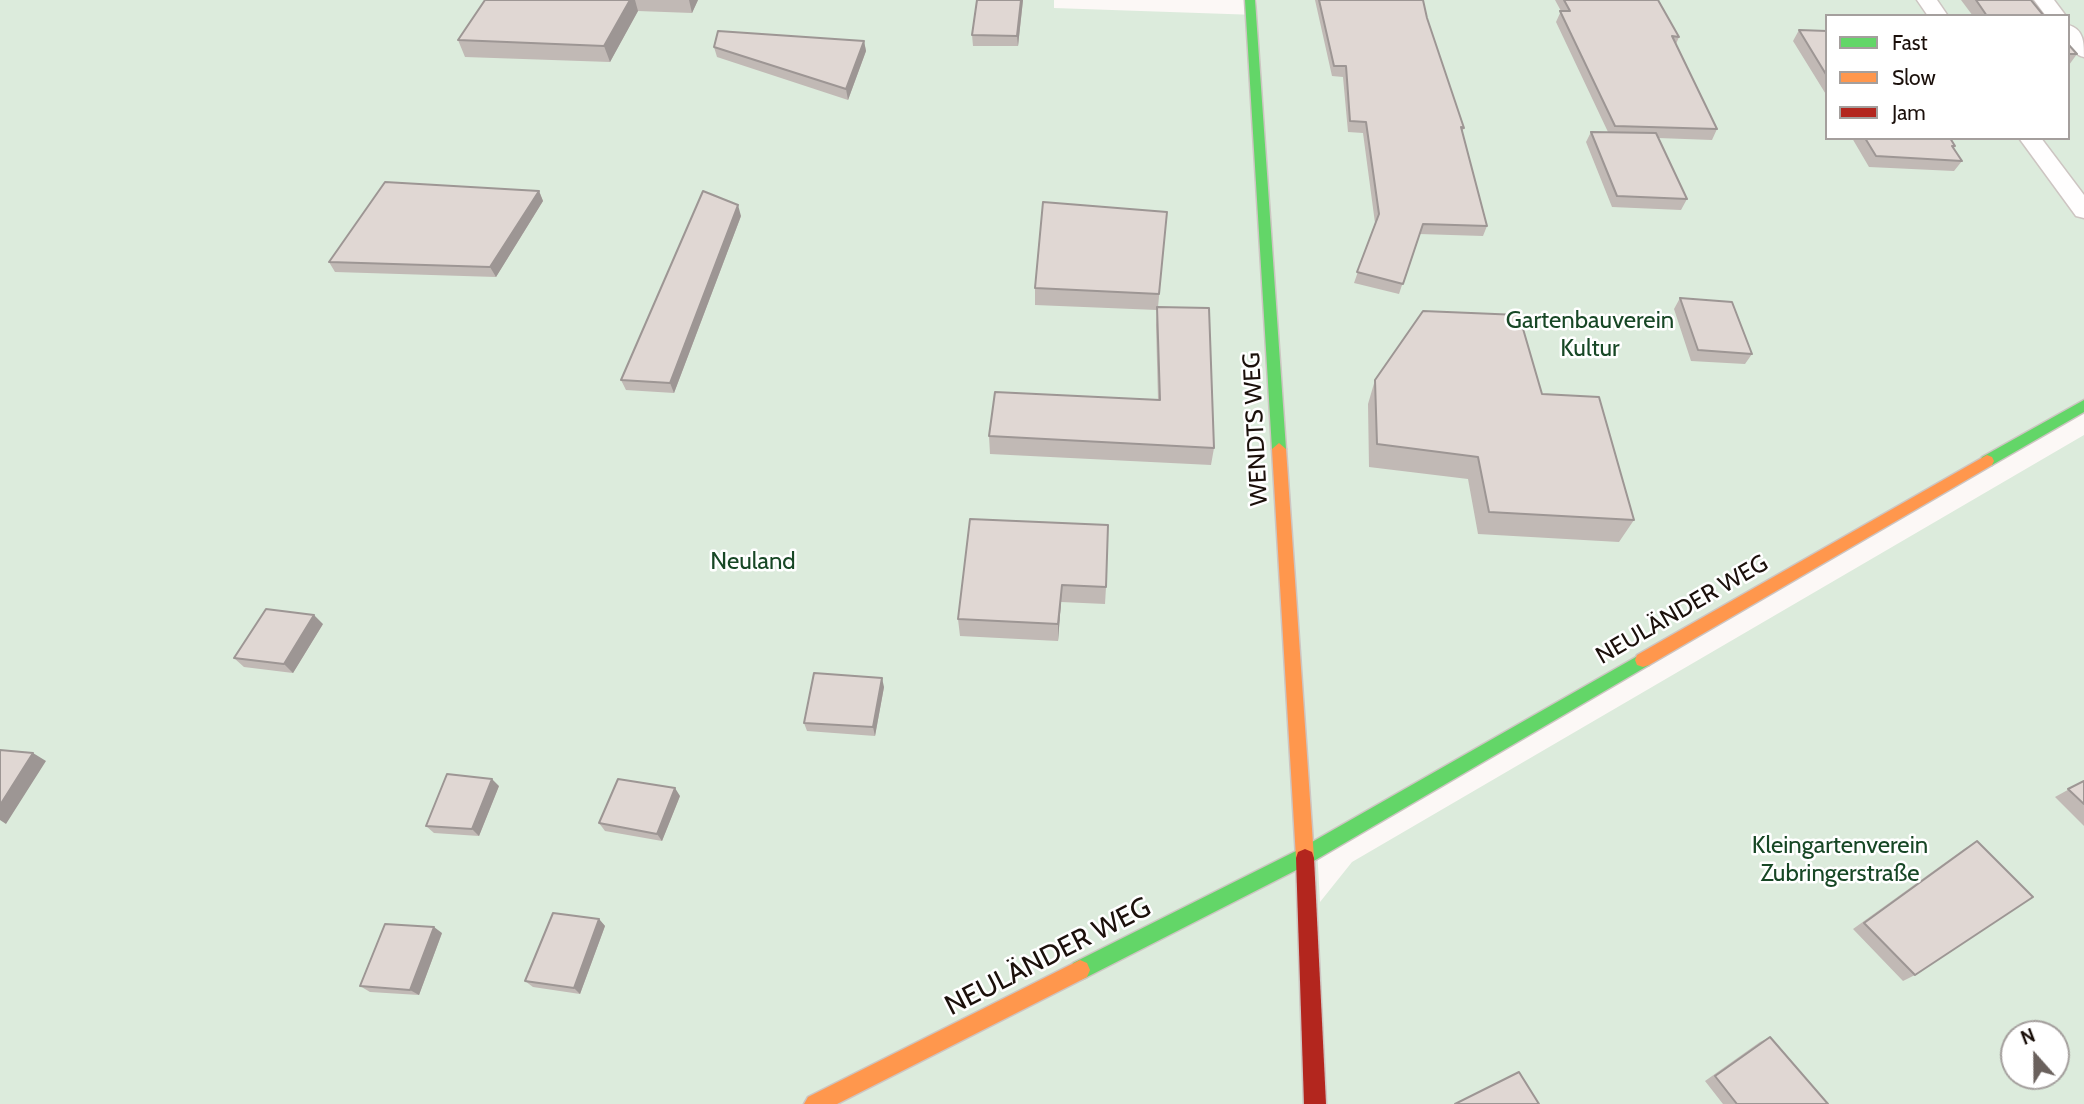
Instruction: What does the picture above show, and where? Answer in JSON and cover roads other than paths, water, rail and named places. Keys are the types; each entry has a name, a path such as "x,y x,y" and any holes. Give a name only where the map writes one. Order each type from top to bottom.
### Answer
{"street":[{"name":"WENDTS WEG","path":"1250,0 1305,856"},
{"name":"NEULÄNDER WEG","path":"815,1104 1305,856 2084,405"},
{"path":"1305,856 1315,1104"}],"lane":[{"path":"2070,34 2084,51"},
{"path":"2031,140 2084,211"}],"park label":[{"name":"Gartenbauverein Kultur","path":"1590,335"},
{"name":"Neuland","path":"753,562"},
{"name":"Kleingartenverein Zubringerstraße","path":"1840,860"}]}
